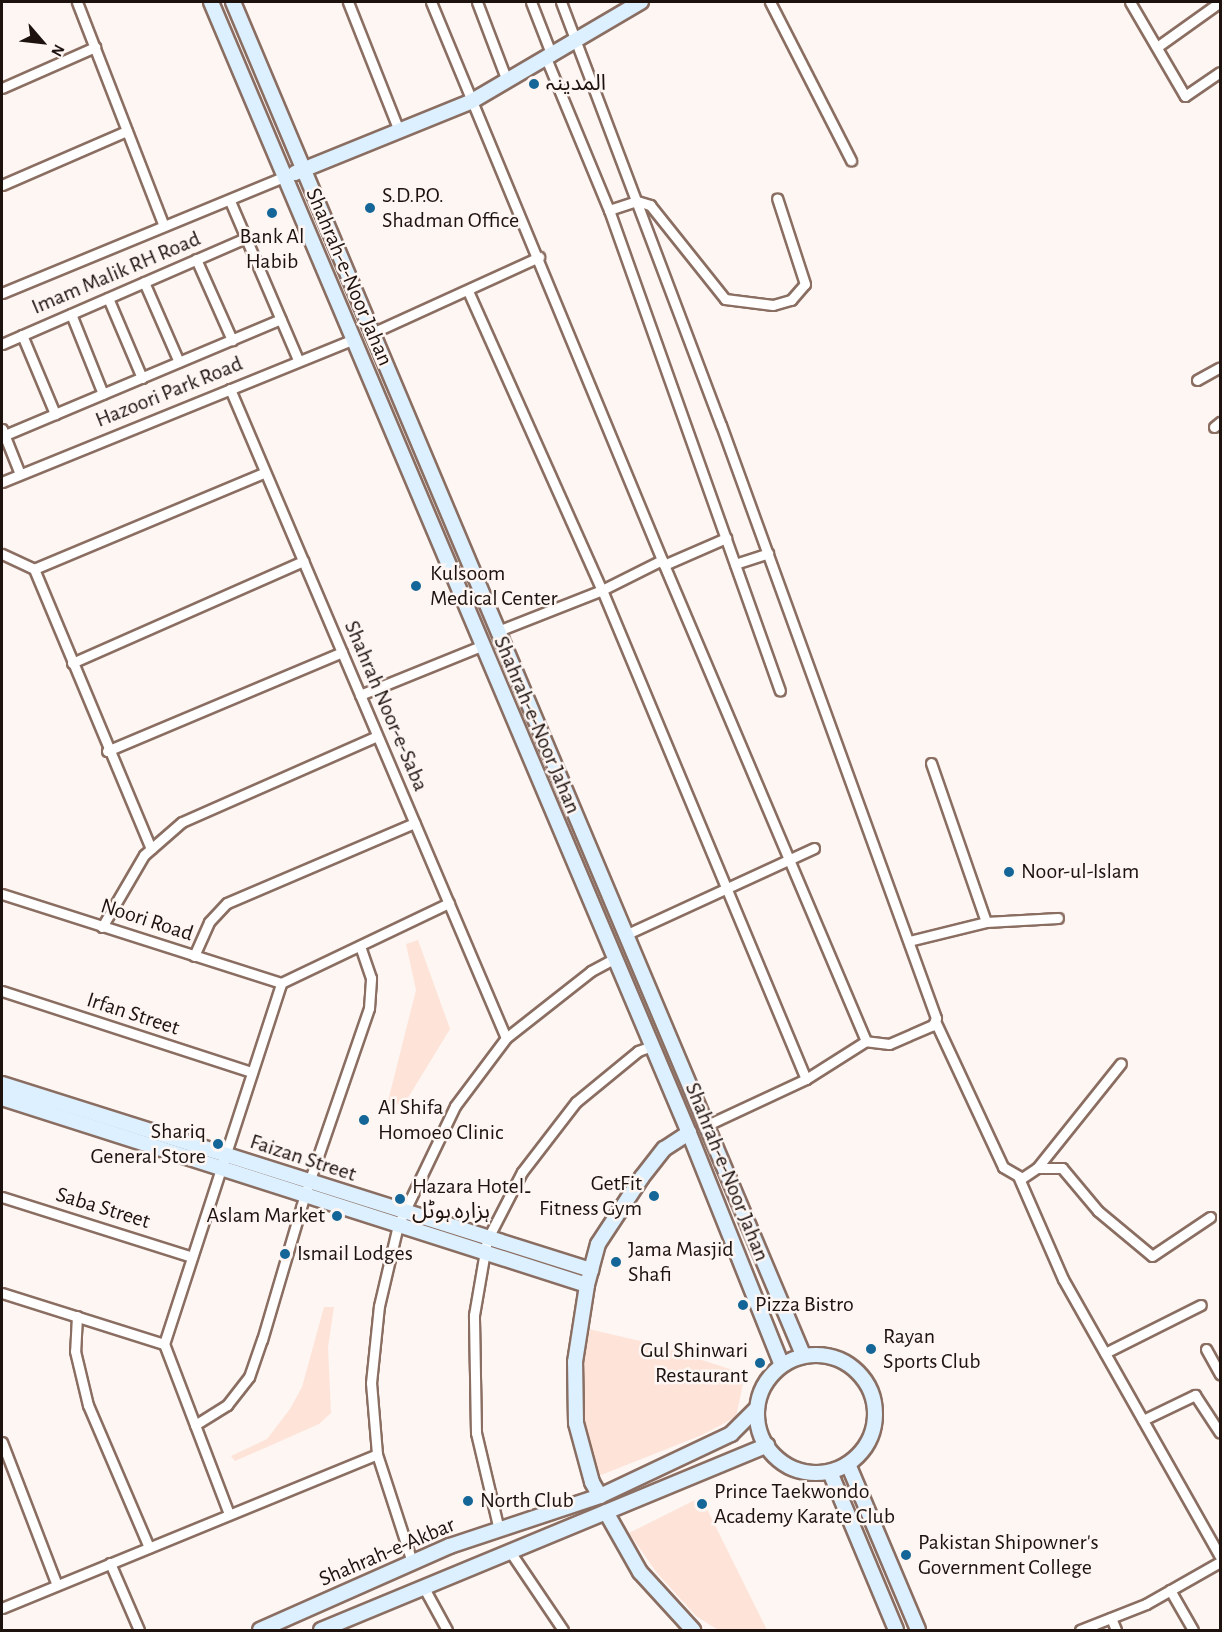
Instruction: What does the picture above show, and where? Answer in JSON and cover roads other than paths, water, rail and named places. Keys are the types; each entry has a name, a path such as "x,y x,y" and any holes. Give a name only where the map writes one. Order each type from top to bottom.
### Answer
{"main road":[{"name":"Shahrah-e-Noor Jahan","path":"211,2 592,909 689,1133 782,1365"},
{"name":"Shahrah-e-Noor Jahan","path":"233,2 370,334 498,631 803,1355"},
{"path":"284,177 472,101 577,42 641,2"},
{"path":"411,479 429,471"},
{"path":"592,909 610,900"},
{"name":"Faizan Street","path":"2,1084 307,1188 486,1246 587,1285"},
{"name":"Faizan Street","path":"2,1098 224,1160"},
{"path":"600,1496 592,1482 576,1423 575,1362 587,1285 598,1244 642,1177 664,1149 689,1133"},
{"name":"Faizan Street","path":"486,1246 591,1270"},
{"path":"815,1352 847,1363 872,1393 875,1408 872,1432 860,1453 848,1464 830,1472 803,1472 791,1468 767,1446 757,1424 757,1408 762,1388 782,1365 815,1352"},
{"name":"Shahrah-e-Akbar","path":"260,1630 412,1562 600,1496 731,1434 757,1408"},
{"name":"Shahrah-e-Akbar","path":"321,1630 767,1446"},
{"path":"848,1464 918,1630"},
{"path":"830,1472 896,1630"},
{"path":"606,1512 651,1587 693,1630"}],"street":[{"path":"77,2 164,226"},
{"path":"348,2 399,131"},
{"path":"431,2 539,257 663,562 866,1041"},
{"path":"477,2 507,81"},
{"path":"531,2 549,57 609,210 780,691"},
{"path":"561,2 768,553 909,941 935,1021 1003,1167 1018,1176 1027,1177 1037,1168 1121,1063"},
{"path":"770,2 851,160"},
{"path":"1130,2 1185,96 1221,72"},
{"path":"1157,47 1221,2"},
{"path":"2,88 95,48"},
{"path":"2,185 127,131"},
{"path":"2,293 284,177"},
{"path":"609,210 637,201 656,211 725,299 758,306 791,300 805,284 777,198"},
{"path":"230,201 298,360"},
{"name":"Imam Malik RH Road","path":"2,344 246,238"},
{"path":"370,334 539,257"},
{"path":"196,260 232,340"},
{"path":"144,282 179,362"},
{"path":"468,291 602,590 729,889 806,1079"},
{"path":"108,298 142,378"},
{"path":"70,314 103,394"},
{"path":"20,474 3,432 55,414 281,319"},
{"path":"22,335 55,414"},
{"name":"Hazoori Park Road","path":"2,482 352,340"},
{"path":"1197,380 1221,367"},
{"name":"Shahrah Noor-e-Saba","path":"230,389 506,1038"},
{"path":"34,569 264,473"},
{"path":"498,631 726,538"},
{"path":"735,564 768,553"},
{"path":"2,554 34,569 107,751 151,849"},
{"path":"72,663 303,561"},
{"path":"360,695 481,646"},
{"path":"107,751 342,652"},
{"path":"102,927 124,883 151,849 182,822 377,736"},
{"path":"932,763 986,922"},
{"path":"194,956 209,922 226,903 415,823"},
{"path":"625,936 814,848"},
{"name":"Noori Road","path":"2,894 281,983"},
{"path":"229,1514 164,1344 281,983 449,903"},
{"path":"909,941 986,922 1058,918"},
{"path":"195,1425 227,1405 249,1377 307,1188 369,1008 370,978 360,946"},
{"path":"412,1562 377,1454 371,1383 379,1306 400,1219 455,1106 506,1038 591,971 615,958"},
{"name":"Irfan Street","path":"2,991 252,1072"},
{"path":"705,1126 806,1079 866,1041 889,1044 935,1021"},
{"path":"499,1530 476,1433 474,1316 486,1246 522,1172 576,1102 638,1051 652,1046"},
{"path":"1037,1168 1065,1170 1098,1211 1152,1256 1210,1217"},
{"path":"1018,1176 1063,1279 1219,1561 1221,1575"},
{"name":"Saba Street","path":"2,1197 192,1257"},
{"path":"2,1293 164,1344"},
{"path":"1105,1353 1201,1305"},
{"path":"76,1316 75,1351 87,1405 149,1547"},
{"path":"1206,1349 1221,1374"},
{"path":"1143,1420 1195,1395 1221,1433"},
{"path":"2,1442 57,1585"},
{"path":"2,1608 377,1454"},
{"path":"512,1553 563,1630"},
{"path":"1080,1630 1170,1590 1219,1561"},
{"path":"110,1563 139,1630"},
{"path":"424,1588 447,1630"},
{"path":"1170,1590 1193,1630"},
{"path":"1111,1618 1116,1630"}],"place":[{"name":"المدینہ","path":"534,84"},
{"name":"S.D.P.O. Shadman Office","path":"370,208"},
{"name":"Bank Al Habib","path":"272,213"},
{"name":"Kulsoom Medical Center","path":"416,586"},
{"name":"Noor-ul-Islam","path":"1009,872"},
{"name":"Al Shifa Homoeo Clinic","path":"364,1120"},
{"name":"Shariq General Store","path":"218,1144"},
{"name":"GetFit Fitness Gym","path":"654,1196"},
{"name":"Hazara Hotel۔ ہزارہ ہوٹل","path":"400,1199"},
{"name":"Aslam Market","path":"337,1216"},
{"name":"Ismail Lodges","path":"285,1254"},
{"name":"Jama Masjid Shafi","path":"616,1262"},
{"name":"Pizza Bistro","path":"743,1305"},
{"name":"Rayan Sports Club","path":"871,1349"},
{"name":"Gul Shinwari Restaurant","path":"760,1363"},
{"name":"North Club","path":"468,1501"},
{"name":"Prince Taekwondo Academy Karate Club","path":"702,1504"},
{"name":"Pakistan Shipowner's Government College","path":"906,1555"}]}
